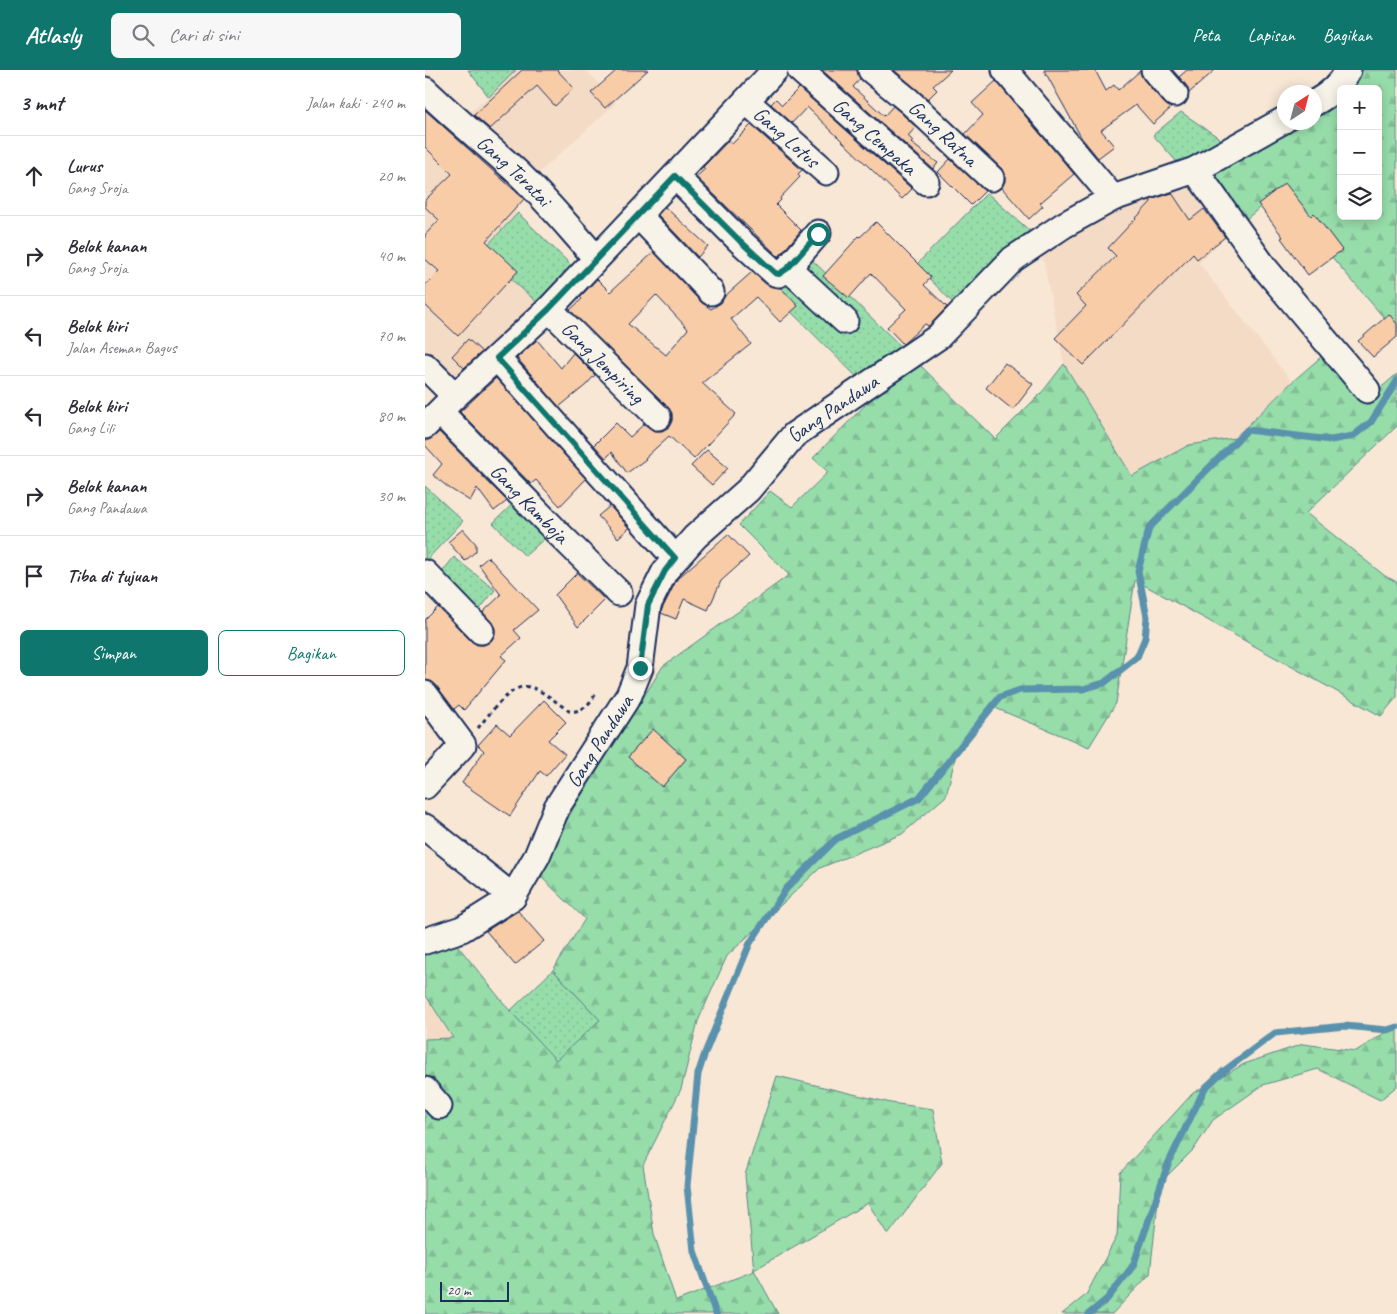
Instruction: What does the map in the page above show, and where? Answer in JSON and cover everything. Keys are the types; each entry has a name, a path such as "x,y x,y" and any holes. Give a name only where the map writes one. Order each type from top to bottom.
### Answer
{"street":[{"path":"440,411 549,309 775,70"},
{"name":"Gang Cempaka","path":"800,70 926,182"},
{"name":"Gang Ratna","path":"871,70 909,102 991,178"},
{"path":"1005,70 1113,198"},
{"path":"1154,70 1175,94"},
{"path":"1322,99 1344,79 1348,70"},
{"name":"Gang Teratai","path":"425,90 517,172 596,258"},
{"name":"Gang Lotus","path":"746,101 826,172"},
{"name":"Gang Pandawa","path":"425,942 462,929 513,897 537,856 557,807 629,695 640,668 648,605 665,571 695,537 748,490 794,435 938,337 1013,259 1064,225 1113,198 1195,170 1277,124"},
{"path":"1195,170 1264,267 1367,390"},
{"path":"675,176 775,273 779,274 788,268 818,234"},
{"path":"638,215 711,292"},
{"path":"788,268 845,321"},
{"name":"Gang Jempiring","path":"549,309 658,417"},
{"path":"497,358 675,558"},
{"name":"Gang Kamboja","path":"425,366 440,411 619,593"},
{"path":"425,573 481,631"},
{"path":"425,694 463,745 425,786"},
{"path":"425,827 513,897"}],"path":[{"path":"463,745 505,697 518,687 528,686 541,692 569,711 575,712 582,710 597,692"}],"shaded area":[{"path":"516,70 586,70 616,103 507,202 518,213 481,252 541,306 449,397 425,371 425,108 445,132 489,97"},
{"path":"1183,169 1225,237 1199,263 1292,382 1235,438 1189,445 1132,476 1064,364 1039,239"},
{"path":"425,994 453,1038 425,1039"}],"green space":[{"path":"468,70 516,70 489,97"},
{"path":"1346,70 1397,70 1397,333 1277,193 1225,237 1183,169 1231,146 1281,130 1322,130 1322,101"},
{"path":"1181,112 1231,146 1183,169 1153,135"},
{"path":"987,193 1039,239 963,313 916,265"},
{"path":"518,213 577,271 541,306 481,252"},
{"path":"806,254 918,363 875,395 770,291"},
{"path":"1329,350 1370,397 1397,374 1397,426 1306,513 1385,576 1397,582 1397,697 1381,716 1135,580 1116,703 1089,747 995,708 958,746 946,796 902,834 820,868 727,956 698,1021 681,1089 643,1165 654,1234 676,1301 754,1271 745,1175 777,1076 891,1103 933,1109 942,1163 888,1235 868,1203 754,1270 778,1314 425,1314 425,1039 453,1038 425,994 425,954 450,936 510,1011 556,1060 600,1020 553,970 585,919 538,874 573,809 663,666 789,575 739,525 770,491 792,507 828,472 813,458 875,395 918,363 995,439 1043,391 1064,364 1132,476 1189,445 1235,438 1292,382"},
{"path":"425,486 463,521 425,562"},
{"path":"524,493 557,527 525,556 493,523"},
{"path":"454,557 495,590 469,623 428,590"},
{"path":"553,970 600,1020 556,1061 510,1011"},
{"path":"1397,1025 1397,1086 1380,1100 1318,1069 1263,1085 1213,1120 1194,1149 1160,1183 1150,1274 1112,1314 1062,1314 1086,1295 1117,1236 1120,1173 1193,1093 1244,1064 1303,1044 1356,1051"}],"building":[{"path":"522,70 557,70 574,88 555,106 537,86 490,129 474,115"},
{"path":"617,70 648,70 605,108 591,93"},
{"path":"822,70 857,70 860,79 853,87 884,116 893,106 916,127 908,136 913,141 911,143 938,163 933,169"},
{"path":"894,70 951,70 933,86 937,90 928,99"},
{"path":"1044,70 1095,70 1106,91 1114,85 1118,90 1140,71 1143,79 1164,103 1171,108 1153,124 1136,105 1101,130 1114,146 1098,158 1081,137"},
{"path":"1187,70 1215,70 1189,93 1186,85 1179,77"},
{"path":"996,81 1074,174 1040,203 1043,206 1029,219 1002,188 1005,181 1005,173 965,134 983,115 972,103"},
{"path":"799,88 912,189 902,199 807,107 792,123 771,104 776,99 782,105"},
{"path":"425,110 524,199 486,241 518,271 458,336 425,305 425,285 439,271 425,259 425,235 439,220 425,207 425,200 452,174 425,147"},
{"path":"751,125 802,170 798,174 800,177 780,198 781,200 776,205 801,230 779,257 696,177 728,141 732,144"},
{"path":"950,159 985,191 971,205 938,172"},
{"path":"1285,183 1311,216 1314,213 1342,250 1308,275 1258,204"},
{"path":"1172,193 1190,220 1204,209 1225,237 1197,259 1193,254 1083,365 1055,338 1086,306 1076,295 1116,256 1108,248 1151,202 1150,200"},
{"path":"665,207 708,246 698,257 658,215"},
{"path":"876,222 931,277 924,285 947,307 929,326 925,324 903,344 887,327 906,309 871,273 849,298 823,276 859,236"},
{"path":"654,252 701,302 711,309 721,303 725,296 752,272 766,284 781,288 798,306 780,322 756,297 731,319 751,344 702,383 736,414 694,459 669,436 646,459 627,473 612,452 606,458 594,445 616,423 630,437 644,424 654,431 662,431 669,427 672,421 672,413 570,310 582,299 580,297 597,279 610,292","holes":["656,295 688,329 666,355 628,324"]},
{"path":"1389,314 1397,324 1397,337 1373,357 1358,341"},
{"path":"468,339 482,352 464,368 452,356"},
{"path":"537,340 561,368 573,353 595,375 559,407 517,358"},
{"path":"1005,363 1033,384 1013,410 986,388"},
{"path":"496,378 586,479 560,506 536,480 531,484 460,412"},
{"path":"439,432 507,501 494,511 477,488 470,501 433,475 442,464 425,445 425,440 429,440"},
{"path":"707,450 728,468 712,485 691,466"},
{"path":"610,506 629,528 618,538 598,516"},
{"path":"463,529 476,544 476,551 465,561 448,542"},
{"path":"728,534 749,556 721,581 708,610 684,599 676,619 661,613 677,579"},
{"path":"488,557 538,610 514,630 521,638 501,656 506,660 464,710 459,705 454,709 436,685 431,681 425,680 425,620 438,607 477,645 484,645 491,641 495,634 495,627 483,612 501,595 479,565"},
{"path":"577,573 605,600 578,627 555,595"},
{"path":"544,700 566,722 548,740 565,754 546,776 540,771 510,816 462,783 484,751 478,745 497,724 510,735"},
{"path":"653,729 686,759 662,787 628,757"},
{"path":"518,911 544,941 515,965 486,931"}],"waterway":[{"path":"716,1314 694,1251 687,1186 698,1074 750,943 786,889 836,839 919,798 1000,697 1020,690 1083,689 1104,683 1137,657 1145,638 1147,617 1138,571 1149,528 1247,430 1331,440 1353,436 1371,422 1397,381"},
{"path":"1089,1314 1107,1299 1133,1266 1168,1164 1205,1088 1220,1074 1275,1033 1345,1026 1387,1030 1397,1027"}],"route":[{"path":"640,668 648,605 665,571 675,558 497,358 549,309 675,176 775,273 779,274 788,268 818,234"}]}
